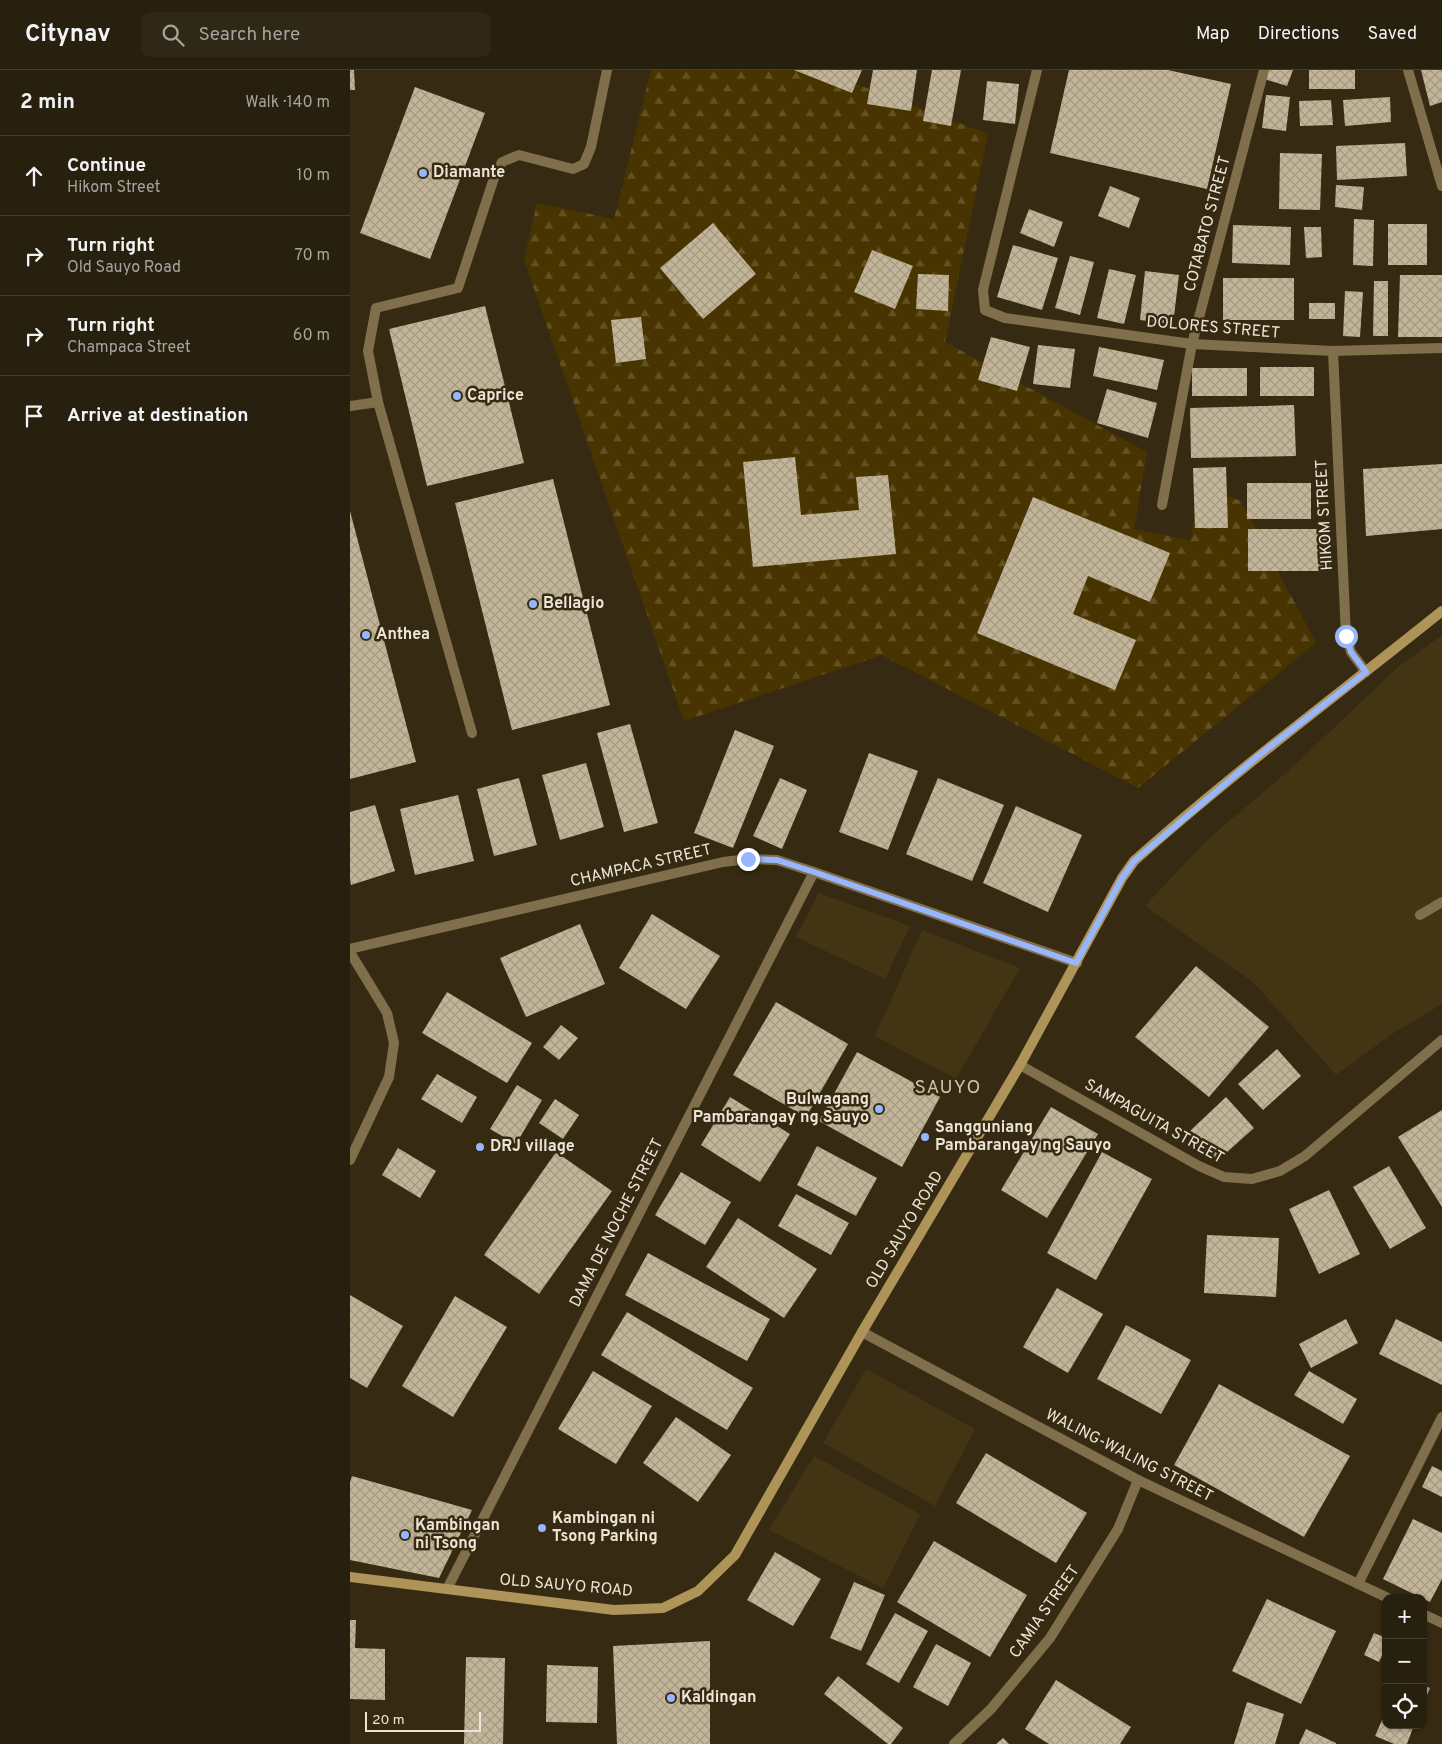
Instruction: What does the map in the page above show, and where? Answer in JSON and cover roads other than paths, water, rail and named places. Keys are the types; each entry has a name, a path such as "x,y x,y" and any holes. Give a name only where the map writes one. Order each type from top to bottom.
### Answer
{"main road":[{"name":"OLD SAUYO ROAD","path":"350,1577 614,1610 663,1608 698,1592 735,1556 862,1332 1020,1065 1122,878 1134,861 1258,756 1442,611"}],"street":[{"path":"472,733 378,402 368,351 376,308 458,288 494,178 502,162 519,155 572,169 584,164 591,147 607,70"},
{"name":"DOLORES STREET","path":"1037,70 983,290 984,310 1004,318 1192,344 1333,351 1442,348"},
{"name":"COTABATO STREET","path":"1162,505 1192,344 1264,70"},
{"path":"1408,70 1442,186"},
{"name":"HIKOM STREET","path":"1333,351 1346,636 1351,652 1366,672"},
{"path":"350,406 378,402"},
{"name":"CHAMPACA STREET","path":"350,951 723,862 748,859 777,860 1076,963"},
{"name":"DAMA DE NOCHE STREET","path":"447,1589 814,872"},
{"path":"1420,915 1442,902"},
{"path":"350,951 387,1013 394,1043 389,1077 350,1160"},
{"name":"SAMPAGUITA STREET","path":"1020,1065 1199,1166 1224,1177 1252,1178 1280,1172 1305,1156 1442,1040"},
{"name":"WALING-WALING STREET","path":"862,1332 1138,1480 1382,1595"},
{"path":"1358,1584 1442,1417"},
{"name":"CAMIA STREET","path":"954,1744 991,1709 1050,1638 1118,1529 1138,1480"},
{"path":"1427,1616 1442,1623"}],"place":[{"name":"Diamante","path":"423,173"},
{"name":"Caprice","path":"457,396"},
{"name":"Bellagio","path":"533,604"},
{"name":"Anthea","path":"366,635"},
{"name":"Bulwagang Pambarangay ng Sauyo","path":"879,1109"},
{"name":"Sangguniang Pambarangay ng Sauyo","path":"925,1137"},
{"name":"DRJ village","path":"480,1147"},
{"name":"Kambingan ni Tsong Parking","path":"542,1528"},
{"name":"Kambingan ni Tsong","path":"405,1535"},
{"name":"Kaldingan","path":"671,1698"}],"district":[{"name":"SAUYO","path":"948,1088"}]}
